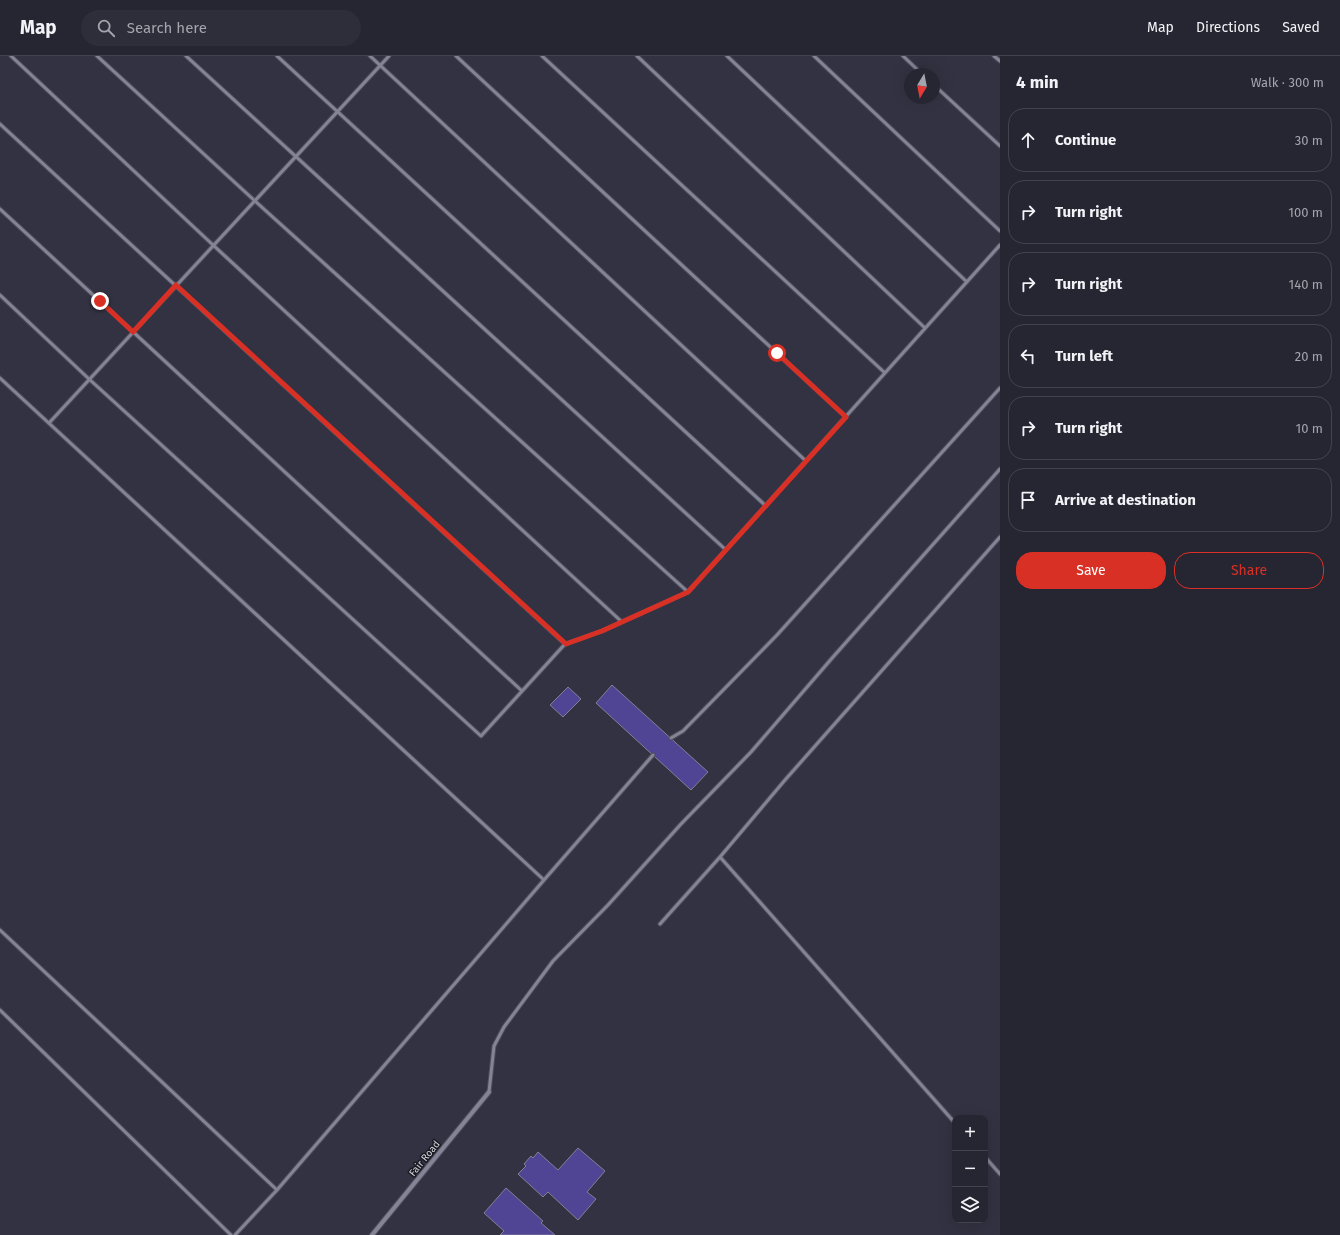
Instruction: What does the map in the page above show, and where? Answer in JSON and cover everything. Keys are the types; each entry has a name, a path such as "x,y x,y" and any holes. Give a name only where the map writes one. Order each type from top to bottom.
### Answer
{"street":[{"name":"Fair Road","path":"372,1235 489,1092"}],"lane":[{"path":"11,56 213,245 622,622"},
{"path":"97,56 254,201 688,592"},
{"path":"186,56 726,550"},
{"path":"277,56 766,506"},
{"path":"370,56 806,461"},
{"path":"48,423 389,56"},
{"path":"456,56 846,417"},
{"path":"542,56 885,373"},
{"path":"637,56 925,328"},
{"path":"727,56 967,282"},
{"path":"814,56 1000,231"},
{"path":"903,56 916,68"},
{"path":"994,56 1000,61"},
{"path":"940,91 1000,146"},
{"path":"0,124 566,644"},
{"path":"0,209 522,692"},
{"path":"0,295 481,736 566,644 602,631 688,592 1000,245"},
{"path":"0,378 544,880"},
{"path":"671,738 683,731 777,635 1000,388"},
{"path":"489,1092 494,1046 504,1027 553,962 608,905 681,824 751,752 1000,469"},
{"path":"660,924 720,857 790,774 1000,537"},
{"path":"235,1235 277,1190 653,755"},
{"path":"720,857 952,1120"},
{"path":"0,930 277,1190"},
{"path":"0,1010 232,1235"},
{"path":"988,1160 1000,1174"}],"building":[{"path":"612,685 708,772 691,790 596,703"},
{"path":"568,687 581,699 563,717 550,705"},
{"path":"578,1148 605,1171 587,1192 596,1199 578,1220 548,1192 543,1197 518,1174 526,1166 524,1164 531,1156 533,1158 538,1152 558,1170"},
{"path":"506,1188 543,1221 541,1223 555,1235 500,1235 504,1231 484,1213"}],"route":[{"path":"100,301 133,332 176,285 566,644 602,631 688,592 846,417 777,353"}]}
